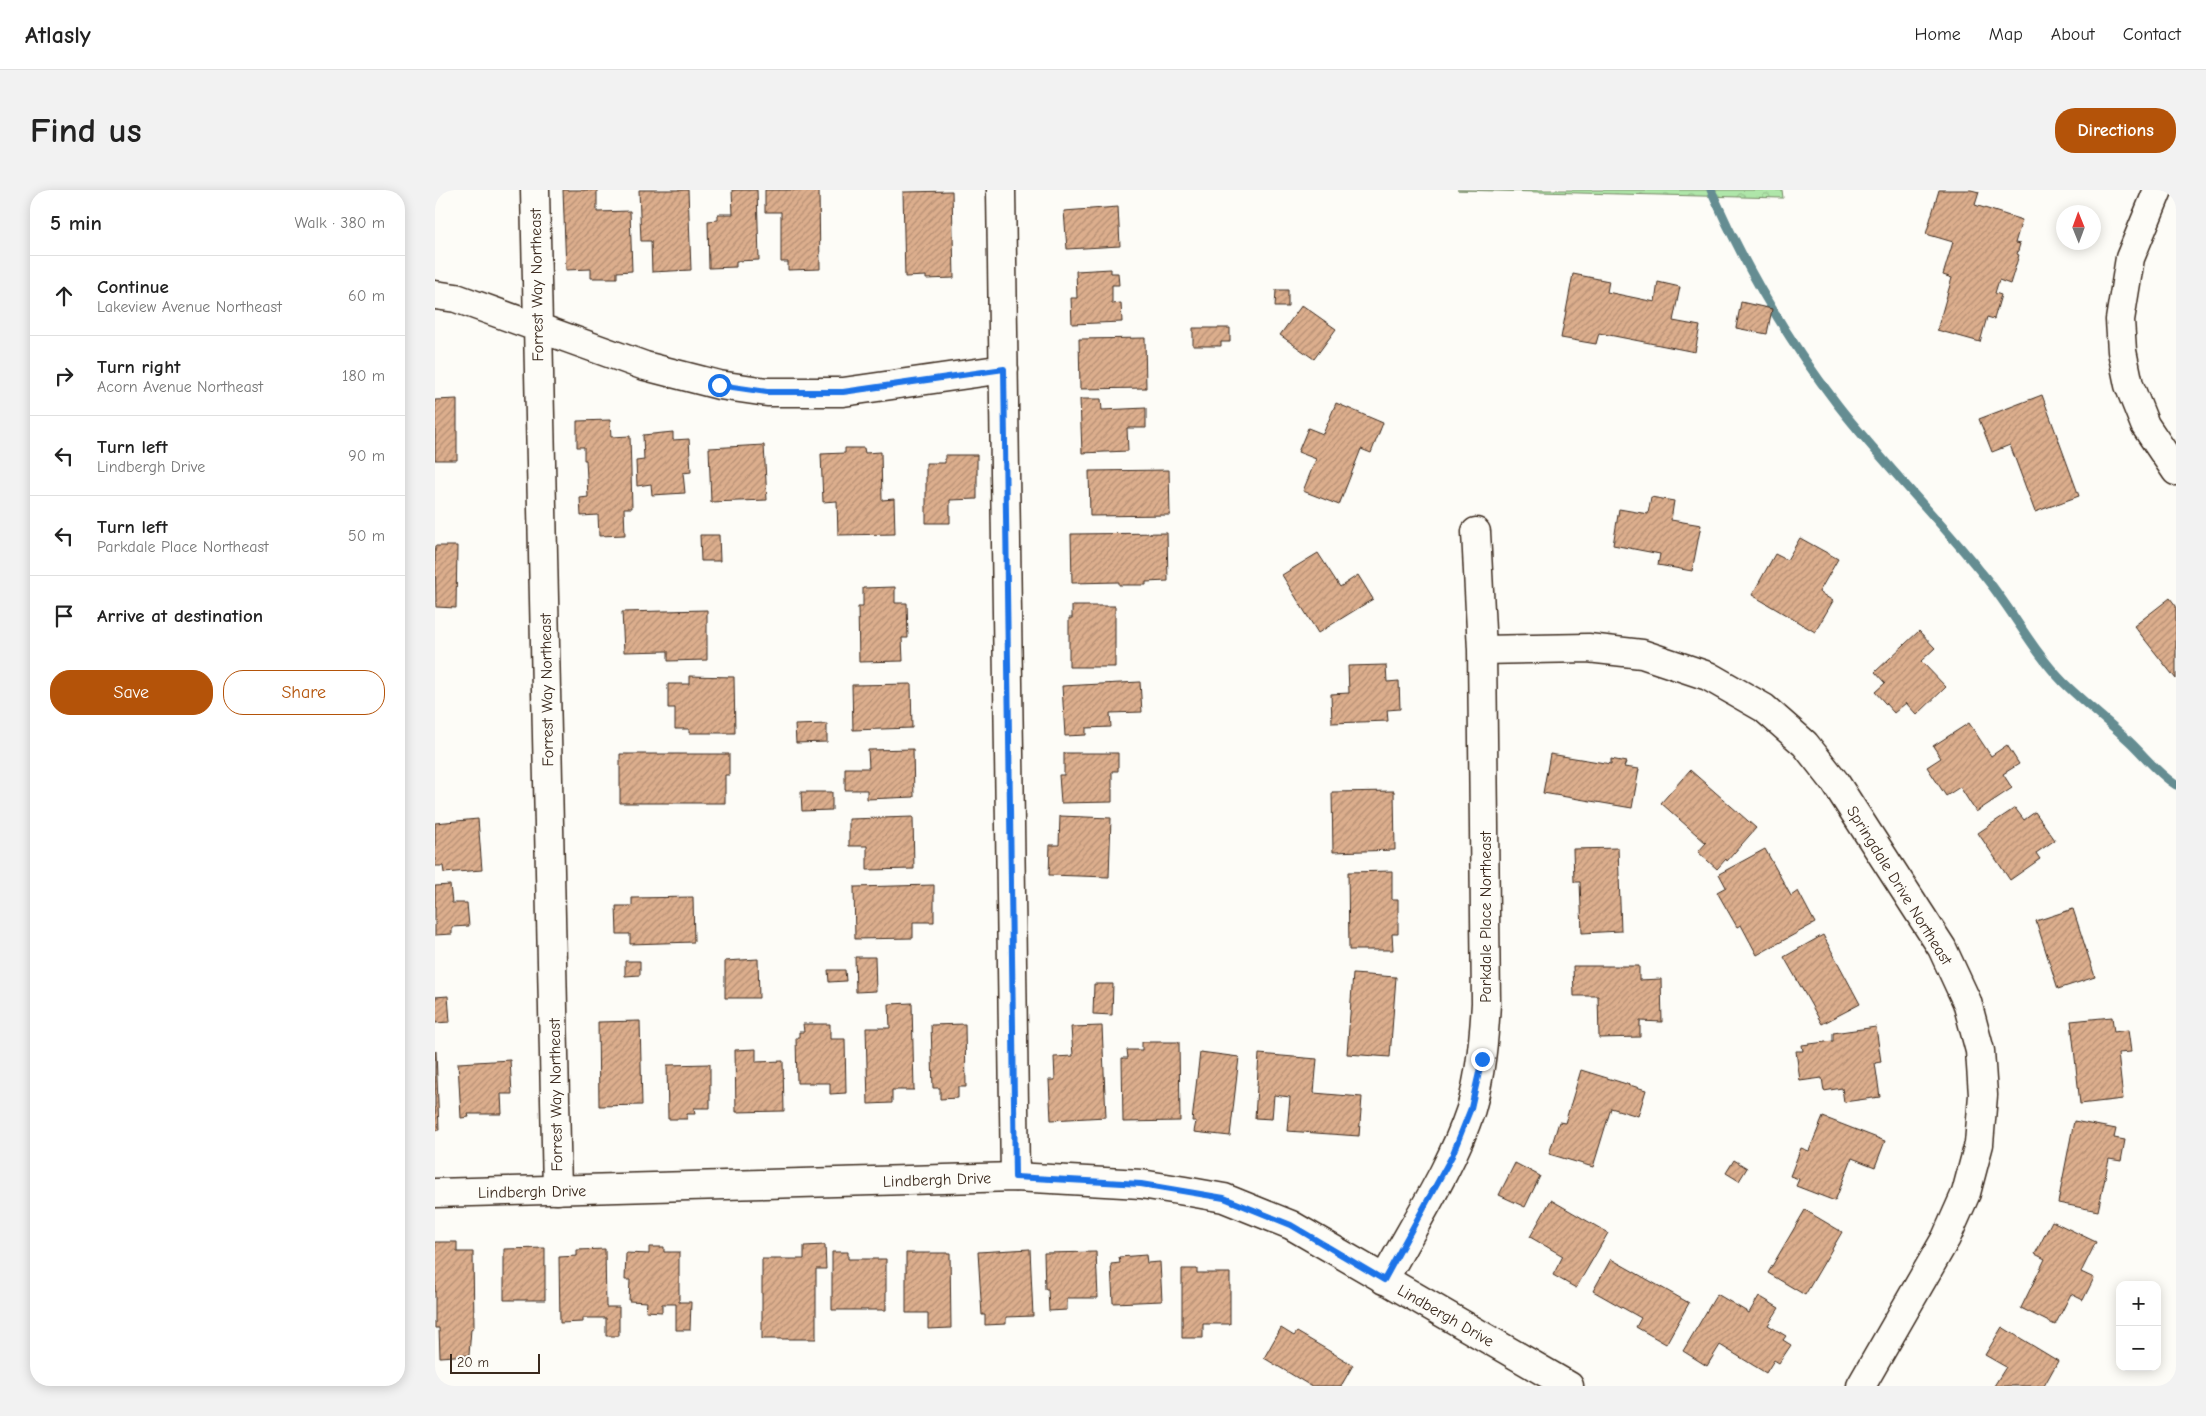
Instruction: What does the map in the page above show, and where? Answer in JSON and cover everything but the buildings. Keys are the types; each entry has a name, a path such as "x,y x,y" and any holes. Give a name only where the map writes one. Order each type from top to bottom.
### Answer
{"street":[{"name":"Forrest Way Northeast","path":"535,190 557,1190"},
{"path":"1001,190 1015,1177"},
{"path":"2158,190 2130,258 2120,320 2122,351 2129,385 2145,425 2176,471"},
{"path":"435,295 456,298 645,366 719,385 767,392 843,392 1004,369"},
{"name":"Parkdale Place Northeast","path":"1384,1280 1452,1156 1471,1108 1482,1059 1486,1003 1482,650 1476,532"},
{"name":"Springdale Drive Northeast","path":"1482,650 1588,648 1642,654 1708,676 1764,708 1805,744 1835,782 1942,948 1967,1002 1980,1050 1983,1095 1979,1144 1966,1193 1946,1238 1861,1386"},
{"name":"Lindbergh Drive","path":"435,1193 1015,1177 1141,1184 1224,1198 1291,1225 1569,1386"}],"green space":[{"path":"1457,190 1782,190 1783,198 1782,198"}],"waterway":[{"path":"1711,190 1752,274 1784,328 1837,404 1992,585 2041,656 2063,682 2129,741 2157,770 2176,785"}],"route":[{"path":"719,385 767,392 843,392 1004,369 1015,1177 1141,1184 1224,1198 1291,1225 1384,1280 1452,1156 1471,1108 1482,1059"}]}
